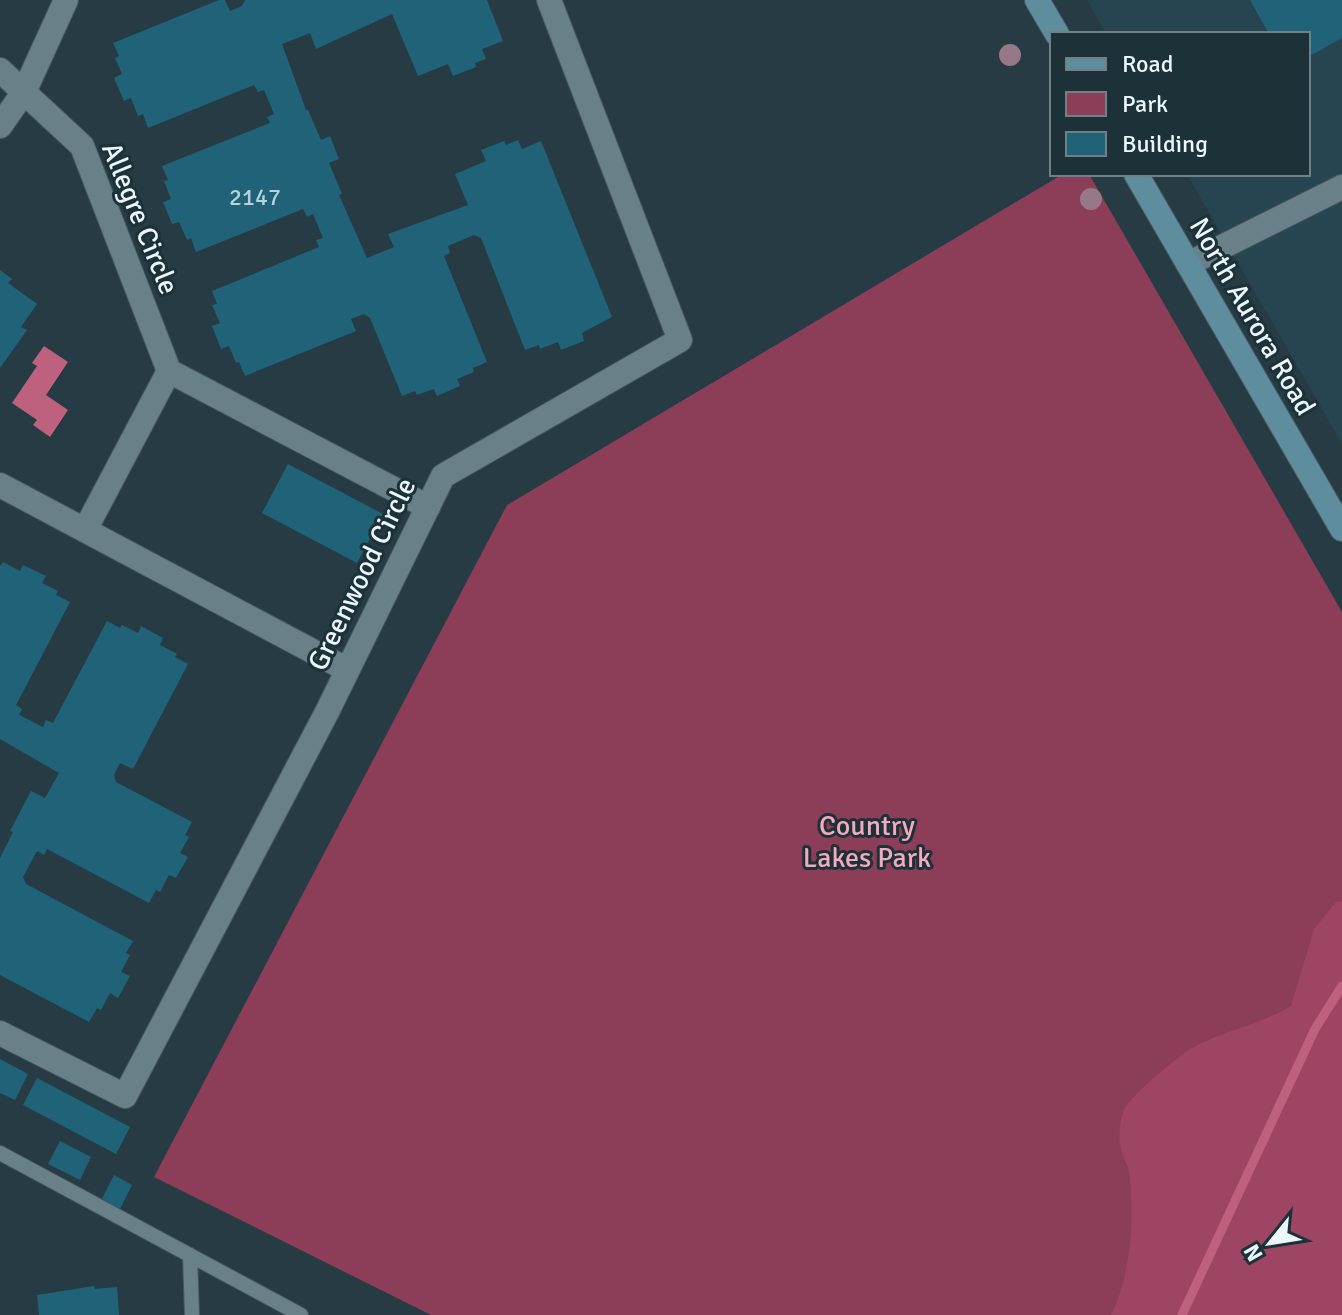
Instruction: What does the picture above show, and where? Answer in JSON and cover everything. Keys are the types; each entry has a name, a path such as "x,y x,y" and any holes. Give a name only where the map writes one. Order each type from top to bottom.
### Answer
{"main road":[{"path":"1037,0 1056,32"},
{"name":"North Aurora Road","path":"1137,176 1342,529"}],"street":[{"path":"0,126 24,92 66,0"},
{"name":"Greenwood Circle","path":"0,1033 125,1096 327,712 443,476 680,340 549,0"},
{"name":"Allegre Circle","path":"0,70 82,146 169,371"},
{"path":"1188,264 1342,187"},
{"path":"85,530 169,371 428,507"},
{"path":"0,485 346,669"}],"lane":[{"path":"0,1153 301,1315"},
{"path":"190,1255 192,1315"}],"shaded area":[{"path":"1087,0 1342,0 1342,444 1188,176 1310,176 1310,32 1105,32"},
{"path":"44,346 68,362 46,395 68,410 50,437 33,425 37,420 12,403 37,366 32,363"},
{"path":"1342,901 1342,1315 1111,1315 1127,1266 1131,1230 1130,1177 1120,1140 1120,1125 1126,1106 1190,1049 1291,1006 1314,929 1336,902"}],"green space":[{"name":"Country Lakes Park","path":"1060,176 1090,176 1342,612 1342,1315 431,1315 154,1177 507,505"}],"building":[{"path":"225,0 230,11 242,6 245,0 487,0 503,41 482,49 486,59 475,63 476,67 453,76 448,64 418,76 392,14 316,49 310,33 282,44 306,110 321,140 330,136 339,159 329,163 342,194 339,195 367,258 394,247 388,234 468,205 455,174 486,161 481,150 504,141 506,145 518,140 522,149 541,141 612,317 582,333 584,341 561,350 558,342 540,349 539,345 525,350 481,238 474,235 448,246 450,253 444,256 487,362 457,379 460,386 437,396 434,389 402,396 370,318 364,314 351,319 356,331 245,376 229,346 221,349 212,326 220,323 212,305 217,304 212,291 319,247 316,240 323,238 313,214 307,217 303,209 196,252 191,238 187,240 179,222 172,224 163,202 171,199 162,166 270,123 267,117 274,114 264,90 258,92 254,85 148,128 143,114 138,116 131,98 124,101 114,78 122,74 113,43"},
{"path":"1250,0 1342,0 1342,38 1310,56 1310,32 1268,32"},
{"path":"0,270 12,279 8,283 37,304 21,327 27,330 0,368"},
{"path":"288,464 383,514 357,563 262,513"},
{"path":"3,562 20,571 23,565 46,576 42,583 70,602 16,705 22,709 19,715 43,727 46,720 53,723 107,621 138,633 141,626 163,638 160,645 188,664 133,769 120,763 114,775 116,782 192,822 185,835 189,837 180,853 188,857 176,878 169,875 160,892 156,890 149,903 47,849 44,855 37,851 23,877 26,884 133,941 121,972 130,976 118,998 110,993 101,1010 97,1008 89,1022 0,975 0,858 31,791 45,798 59,773 0,739 0,566"},
{"path":"0,1059 28,1074 15,1100 0,1093"},
{"path":"37,1078 130,1127 116,1154 23,1105"},
{"path":"60,1141 91,1157 80,1180 48,1164"},
{"path":"114,1175 132,1185 120,1209 102,1199"},
{"path":"94,1286 95,1289 117,1287 119,1315 39,1315 37,1295"}],"waterway":[{"path":"1182,1315 1315,1029 1342,986"}]}
